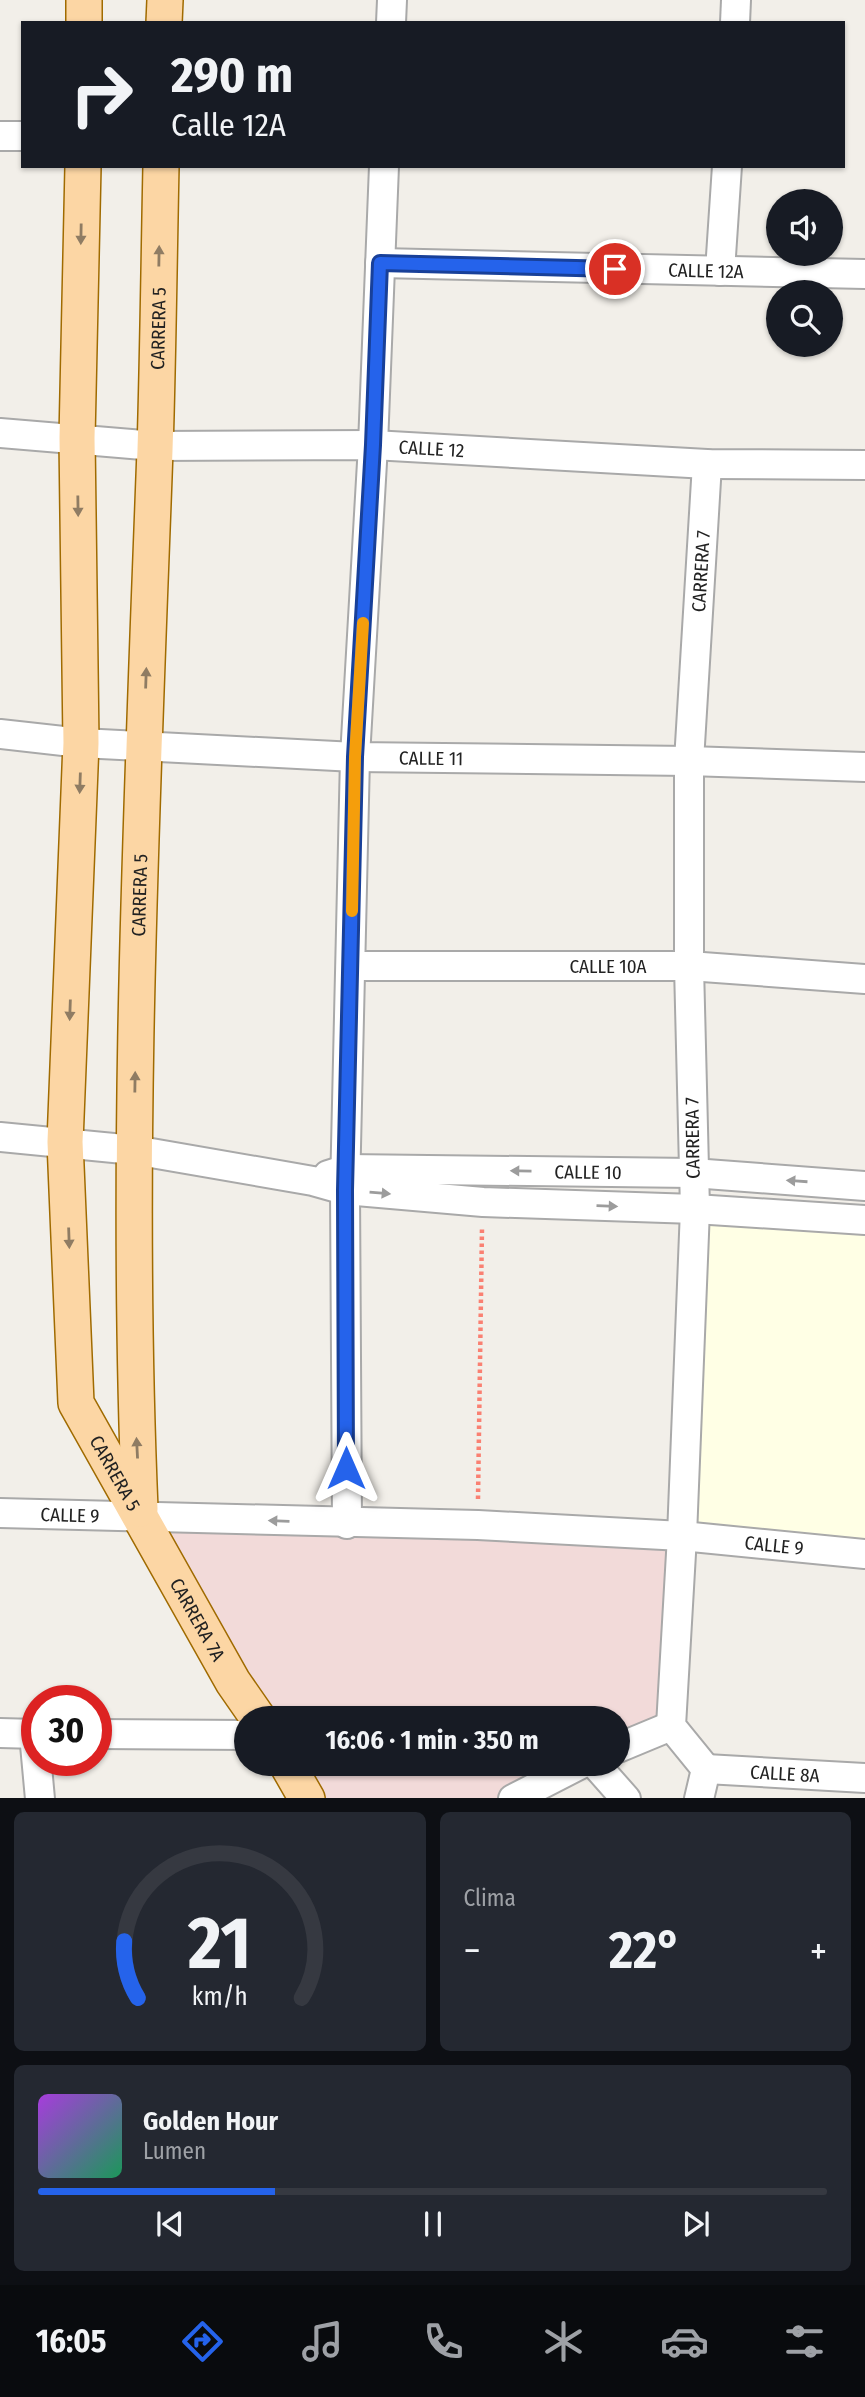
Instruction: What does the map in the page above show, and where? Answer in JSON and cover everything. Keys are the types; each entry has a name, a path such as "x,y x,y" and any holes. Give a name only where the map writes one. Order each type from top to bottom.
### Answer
{"main road":[{"path":"84,0 84,21"},
{"path":"164,21 165,0"},
{"name":"CARRERA 5","path":"83,168 77,438 81,743 65,1142 76,1403 140,1516"},
{"name":"CARRERA 5","path":"140,1516 136,1415 134,1150 161,168"},
{"name":"CARRERA 7A","path":"140,1516 233,1682 250,1706"},
{"path":"294,1776 307,1798"}],"street":[{"path":"391,21 392,0"},
{"path":"735,21 736,0"},
{"path":"0,136 21,136"},
{"path":"347,1524 346,1179 355,757 373,445 384,168"},
{"path":"720,271 727,168"},
{"name":"CALLE 12A","path":"380,263 865,274"},
{"name":"CALLE 12","path":"0,433 155,446 373,445 707,464 865,465"},
{"name":"CARRERA 7","path":"671,1726 682,1536 695,1209 689,966 689,761 707,464"},
{"name":"CALLE 11","path":"0,734 81,743 355,757 689,761 865,767"},
{"name":"CALLE 10A","path":"351,966 689,966 865,979"},
{"name":"CALLE 10","path":"0,1137 134,1150 313,1181 693,1173 865,1186"},
{"name":"CALLE 10","path":"346,1179 483,1202 695,1209 865,1220"},
{"name":"CALLE 9","path":"0,1513 347,1524 478,1525 682,1536 865,1554"},
{"path":"630,1743 671,1726 705,1769 699,1798"},
{"path":"0,1734 21,1734"},
{"path":"112,1734 234,1735"},
{"name":"CALLE 8A","path":"705,1769 865,1777"},
{"path":"38,1776 40,1798"},
{"path":"513,1798 557,1776"},
{"path":"606,1776 626,1798"}],"path":[{"path":"478,1525 483,1202"}],"shaded area":[{"path":"695,1209 865,1220 865,1554 682,1536"},
{"path":"140,1516 682,1536 671,1726 630,1743 630,1706 251,1706"},
{"path":"294,1776 558,1776 515,1798 307,1798"}],"slow traffic":[{"path":"352,911 355,757 363,623"}],"route":[{"path":"346,1468 345,1190 355,757 373,445 380,263 615,269"}]}
